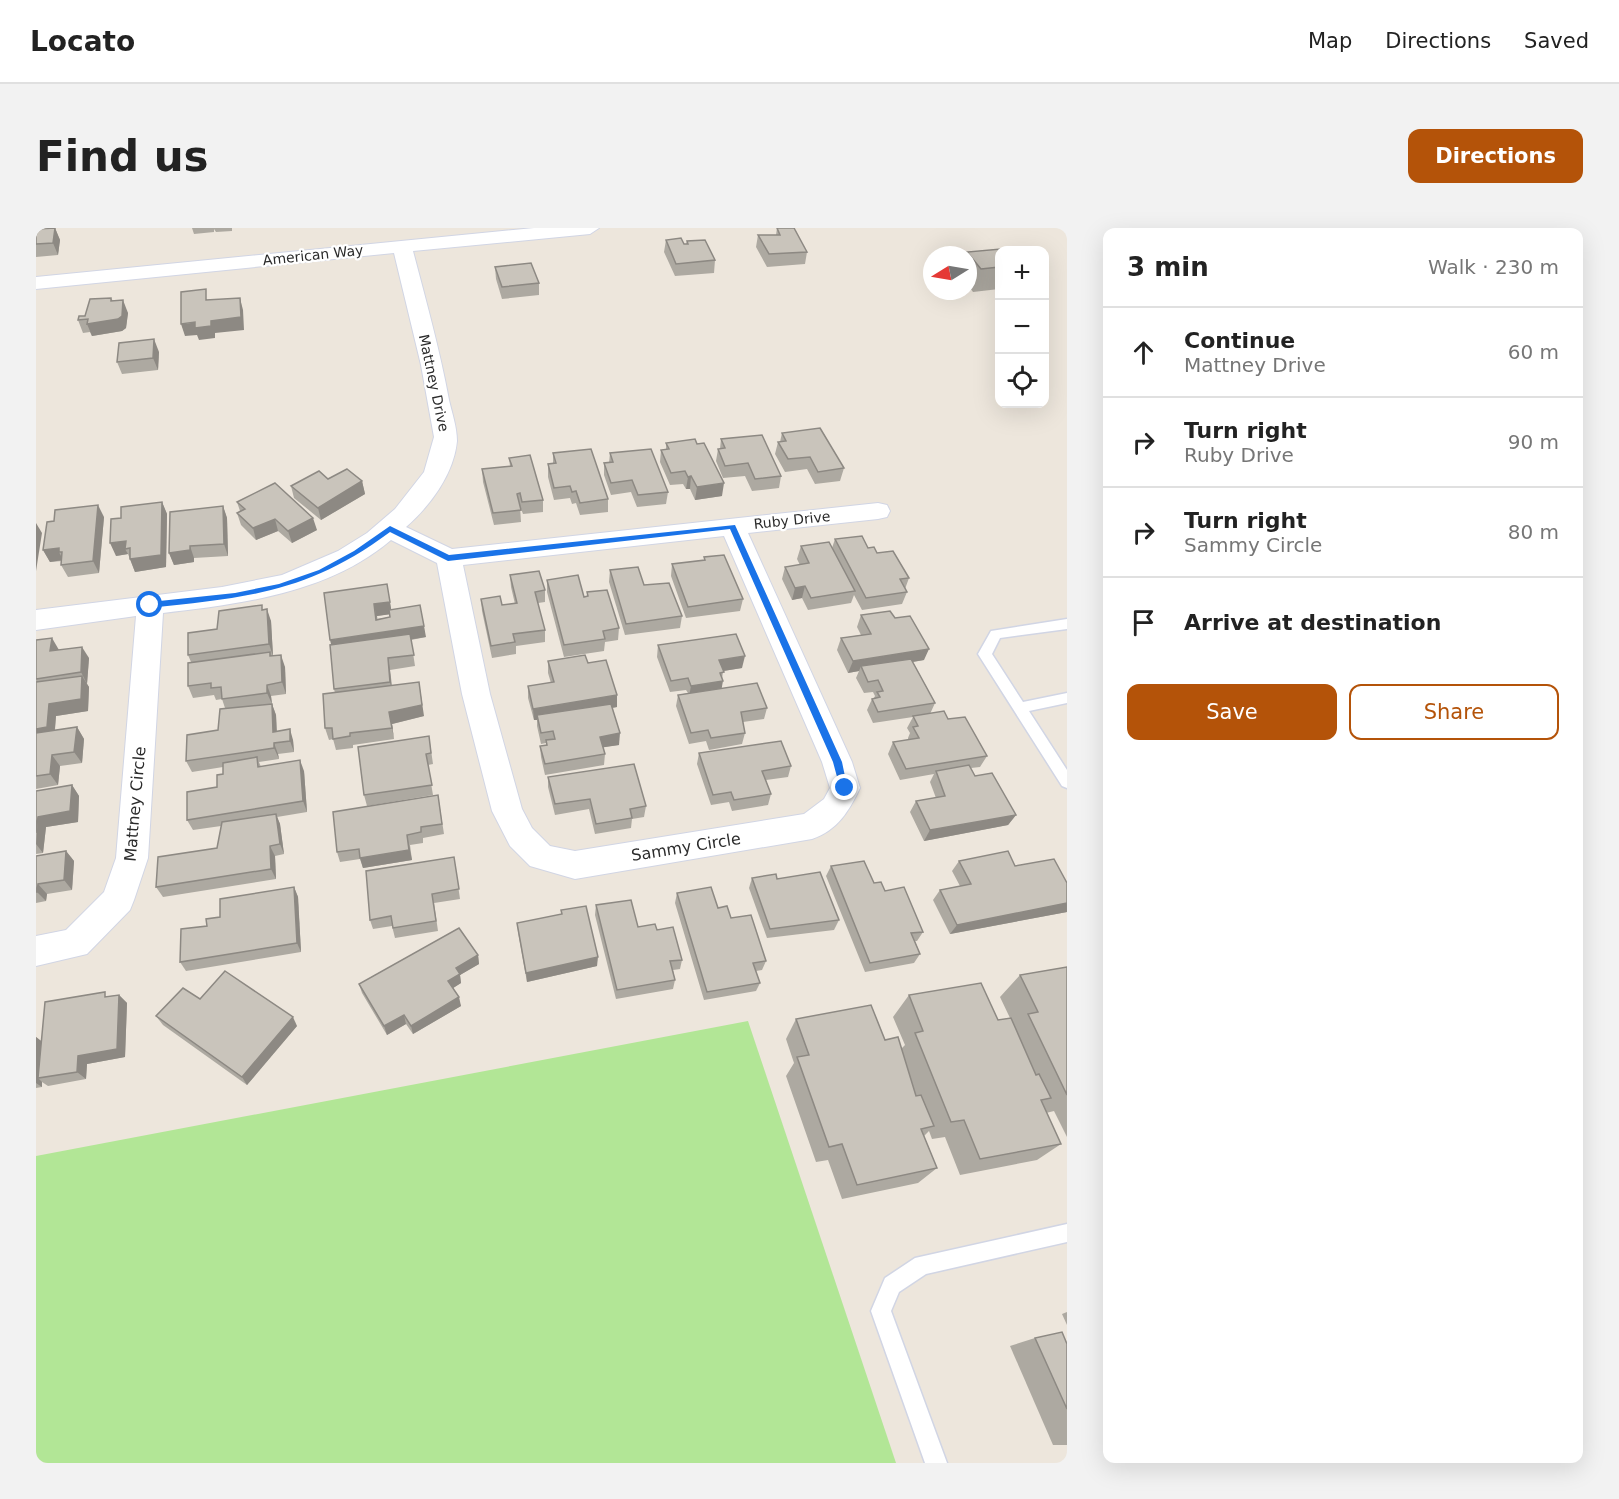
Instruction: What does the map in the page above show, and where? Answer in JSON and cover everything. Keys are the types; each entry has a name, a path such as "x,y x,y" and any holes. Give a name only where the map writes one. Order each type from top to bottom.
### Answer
{"street":[{"name":"American Way","path":"36,284 590,228"},
{"name":"Mattney Drive","path":"36,620 235,596 281,586 321,572 357,553 390,529 417,502 435,472 446,441 434,375 402,246"},
{"name":"Ruby Drive","path":"448,558 878,511"},
{"name":"Sammy Circle","path":"448,558 476,694 507,811 521,837 541,857 575,865 812,826 835,808 845,788 837,762 732,526"},
{"path":"390,529 448,558"},
{"name":"Mattney Circle","path":"36,951 75,944 118,900 132,858 150,605"}],"lane":[{"path":"1067,624 996,634 985,654 1067,782"},
{"path":"1020,708 1067,698"},
{"path":"936,1463 881,1311 892,1285 922,1265 1067,1233"}],"green space":[{"path":"748,1021 896,1463 36,1463 36,1156"}],"building":[{"path":"55,228 53,243 36,244 36,229"},
{"path":"777,228 794,228 807,252 769,254 758,235 780,235"},
{"path":"681,238 684,244 688,244 687,241 705,240 715,260 676,264 666,240"},
{"path":"995,250 995,267 981,269 977,264 977,251"},
{"path":"531,263 539,283 502,287 495,267"},
{"path":"206,289 206,300 240,298 241,317 211,321 211,326 195,328 195,322 181,324 181,292"},
{"path":"111,298 111,301 123,300 122,316 118,319 87,324 88,319 78,320 79,316 85,316 90,299"},
{"path":"154,339 153,358 117,362 119,343"},
{"path":"820,428 844,468 818,472 810,457 788,459 778,442 786,441 782,433"},
{"path":"762,435 781,476 755,479 748,463 725,466 718,449 725,448 721,439"},
{"path":"695,439 697,444 704,443 724,483 697,487 685,471 671,473 661,450 669,449 666,443"},
{"path":"591,449 608,499 580,503 576,491 572,492 570,486 554,488 548,464 556,463 553,453"},
{"path":"651,449 668,492 638,495 632,480 611,483 604,463 613,462 610,453"},
{"path":"530,455 543,500 522,502 520,493 517,494 521,510 493,513 482,469 512,466 509,458"},
{"path":"347,469 362,481 318,508 291,486 319,471 328,479"},
{"path":"275,483 313,518 288,531 275,519 253,528 237,513 245,509 237,502"},
{"path":"162,502 161,555 130,559 130,548 125,549 126,541 110,543 111,519 121,518 121,507"},
{"path":"98,505 93,561 61,565 62,552 59,552 59,548 43,550 47,522 54,521 55,510"},
{"path":"223,506 224,544 190,546 190,550 169,553 170,512"},
{"path":"862,536 868,548 874,547 877,553 893,551 909,578 900,579 907,592 866,598 835,539"},
{"path":"829,542 855,591 811,598 805,586 795,588 785,567 809,563 801,546"},
{"path":"724,555 743,599 688,607 672,564"},
{"path":"638,567 644,585 669,583 682,616 626,624 610,570"},
{"path":"539,571 545,590 535,592 545,630 513,634 515,642 491,646 481,599 500,596 502,605 517,603 510,575"},
{"path":"578,575 584,597 588,596 587,592 607,590 619,628 603,631 605,639 564,645 547,580"},
{"path":"387,584 390,602 374,604 376,620 390,617 389,610 420,605 424,626 330,640 324,593"},
{"path":"262,605 262,610 267,609 269,644 188,655 188,633 217,629 219,611"},
{"path":"890,611 895,618 910,616 929,649 853,661 841,638 871,634 861,615"},
{"path":"410,634 414,655 388,658 390,682 334,689 330,645"},
{"path":"736,634 745,656 719,660 724,672 720,673 723,681 691,686 688,678 671,681 658,645"},
{"path":"52,638 50,651 82,647 81,672 36,679 36,640"},
{"path":"270,652 270,656 281,655 282,682 267,685 267,693 222,699 221,687 211,688 211,683 188,686 188,663"},
{"path":"585,655 588,663 606,660 617,695 533,709 528,686 554,682 548,661"},
{"path":"911,659 935,703 878,712 872,699 880,697 877,692 883,691 878,680 868,682 861,666"},
{"path":"82,676 81,699 49,704 47,727 36,729 36,682"},
{"path":"419,682 422,705 389,712 392,728 350,733 350,736 333,739 332,728 325,728 323,694"},
{"path":"757,683 767,708 741,712 745,733 711,738 708,730 691,733 678,695"},
{"path":"272,704 273,732 290,729 290,741 274,743 274,748 186,761 187,735 218,730 220,709"},
{"path":"611,704 620,733 600,737 605,754 545,764 540,746 547,745 546,740 555,739 553,731 541,733 537,715"},
{"path":"944,711 948,719 965,717 987,756 906,769 893,742 919,738 913,727 918,726 913,716"},
{"path":"77,727 74,752 52,755 50,774 36,776 36,733"},
{"path":"429,736 431,753 426,754 432,785 364,795 358,747"},
{"path":"781,741 791,766 762,771 771,794 734,800 731,792 713,795 699,753"},
{"path":"257,757 258,767 300,760 303,801 187,820 187,792 217,787 217,775 223,774 223,763"},
{"path":"634,764 646,806 630,809 632,818 596,824 590,799 555,804 548,777"},
{"path":"969,765 975,776 992,773 1016,815 930,830 916,801 945,796 936,771"},
{"path":"72,785 70,811 38,817 36,833 36,791"},
{"path":"438,795 442,824 421,827 421,832 407,835 409,850 360,858 359,849 337,852 333,812"},
{"path":"276,814 280,844 270,846 271,869 156,887 158,857 217,848 222,822"},
{"path":"66,851 64,880 38,884 36,892 36,856"},
{"path":"1008,851 1015,866 1054,859 1067,883 1067,903 957,925 940,890 971,884 959,861"},
{"path":"454,857 459,889 432,894 436,921 393,928 391,916 370,920 366,871"},
{"path":"864,861 874,883 881,882 885,891 904,887 923,932 911,933 920,954 870,963 831,866"},
{"path":"820,872 839,920 770,929 752,878 776,874 777,879"},
{"path":"294,887 297,943 180,962 181,929 207,926 206,919 220,917 220,899"},
{"path":"711,887 718,908 727,906 731,918 751,915 766,961 753,963 760,983 707,992 677,893"},
{"path":"631,900 638,927 655,924 657,930 673,927 682,960 670,961 675,980 617,990 596,905"},
{"path":"586,906 598,957 526,973 517,923 562,914 561,910"},
{"path":"459,928 478,955 456,968 460,974 448,981 459,997 411,1026 404,1015 384,1026 359,984"},
{"path":"1067,967 1067,1095 1028,1014 1038,1012 1020,975"},
{"path":"225,971 293,1017 242,1077 156,1016 183,988 200,999"},
{"path":"981,983 998,1020 1011,1018 1036,1075 1039,1074 1051,1098 1041,1100 1061,1144 980,1159 964,1120 951,1122 915,1033 923,1031 909,995"},
{"path":"105,992 105,997 119,995 117,1049 78,1056 77,1072 38,1078 45,1002"},
{"path":"871,1005 885,1040 898,1037 916,1096 921,1095 934,1126 921,1129 937,1168 857,1185 842,1144 829,1147 797,1057 809,1055 796,1019"},
{"path":"1062,1332 1067,1344 1067,1409 1035,1338"}],"route":[{"path":"150,605 235,596 281,586 321,572 357,553 390,529 448,558 732,526 837,762 845,788"}]}
